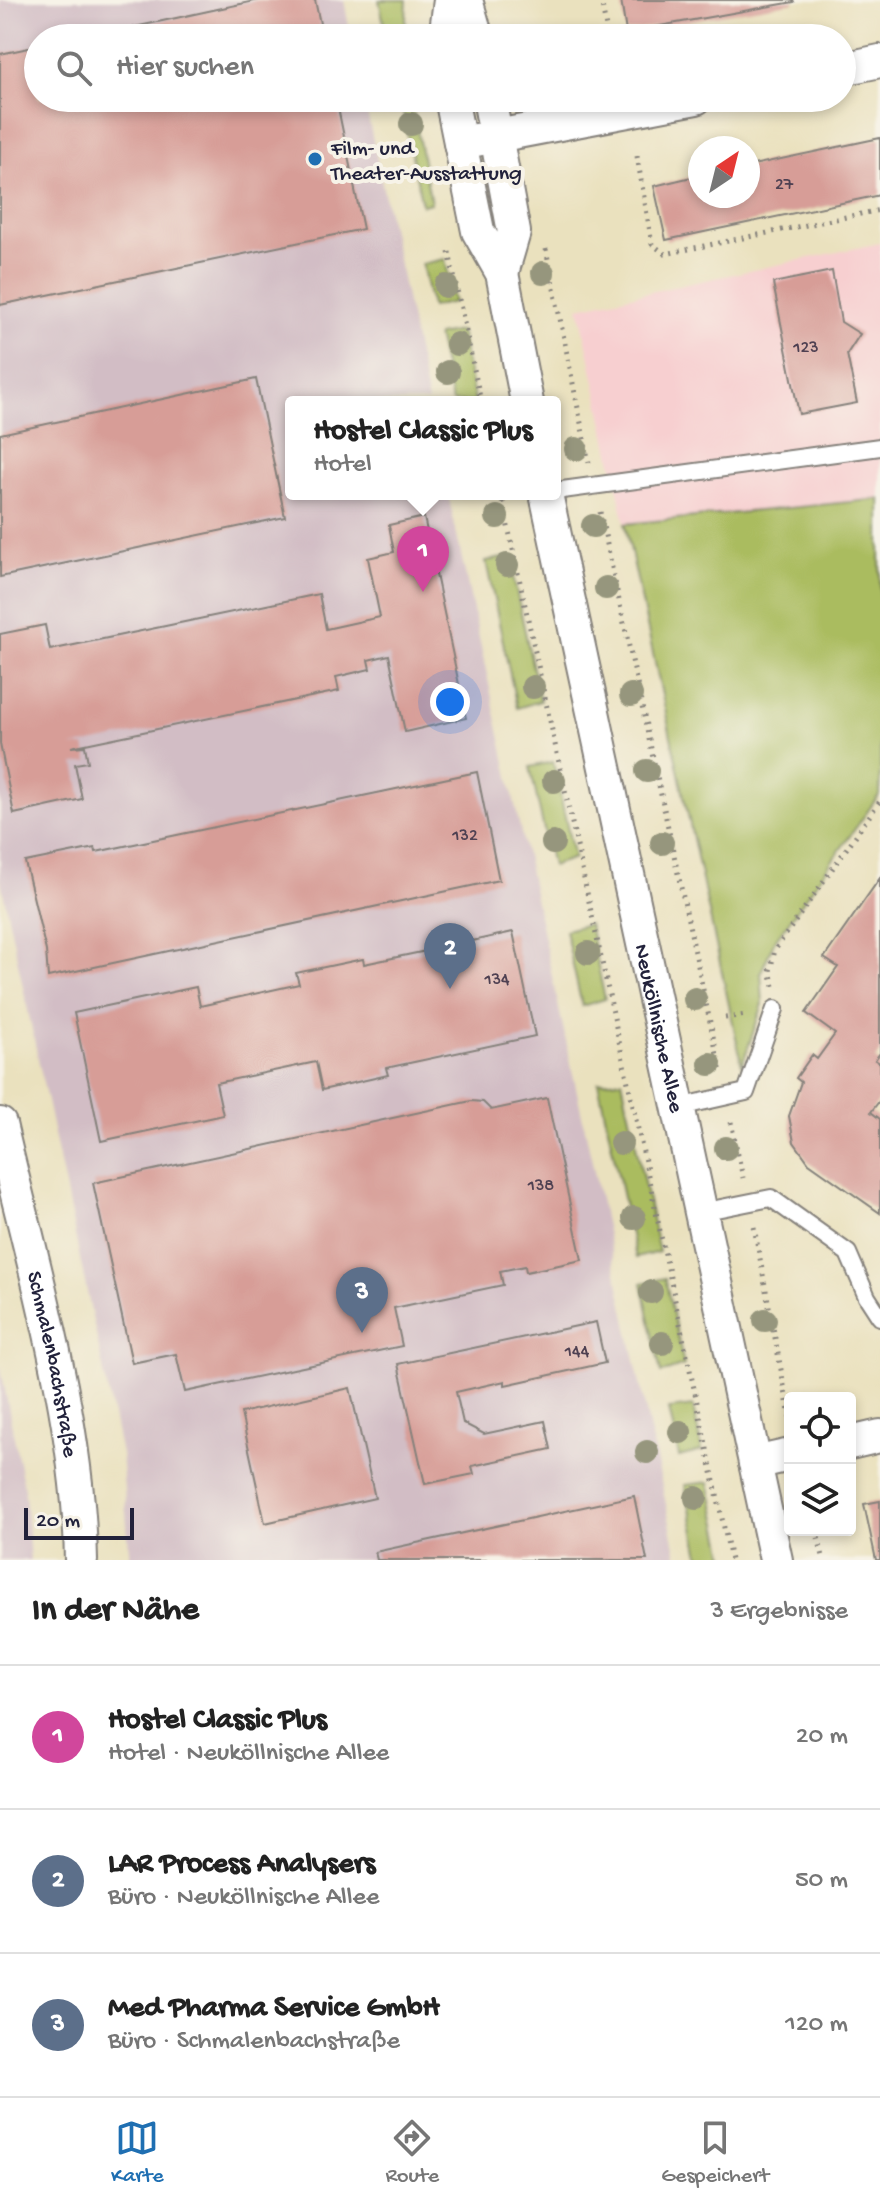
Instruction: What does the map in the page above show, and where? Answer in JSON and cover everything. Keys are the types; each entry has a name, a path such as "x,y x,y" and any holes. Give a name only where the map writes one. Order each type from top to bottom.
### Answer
{"street":[{"path":"447,24 450,0"},
{"path":"466,0 473,24"},
{"path":"856,66 880,61"},
{"path":"454,112 478,231 502,273 526,396"},
{"path":"492,112 514,232 502,273"},
{"path":"460,143 625,112"},
{"name":"Neuköllnische Allee","path":"547,500 776,1560"},
{"name":"Schmalenbachstraße","path":"0,1124 65,1413 80,1501 81,1560"},
{"path":"856,1442 880,1436"},
{"path":"755,1463 784,1456"}],"lane":[{"path":"561,490 880,447"},
{"path":"679,1107 746,1092 775,1009"},
{"path":"701,1212 771,1198 848,1253 867,1297 880,1317"}],"path":[{"path":"601,0 605,24"},
{"path":"637,156 652,244 665,254 880,210"},
{"path":"544,235 594,485 749,1202 785,1392"},
{"path":"502,500 731,1560"},
{"path":"775,1009 778,999 770,971 775,950 880,801"},
{"path":"818,1536 824,1560"}],"shaded area":[{"path":"0,0 344,0 348,24 24,24 24,112 367,112 427,396 285,396 285,500 449,500 678,1560 130,1560 121,1454 0,877"},
{"path":"880,243 880,499 625,524 579,307"},
{"path":"0,1364 25,1494 30,1560 0,1560"}],"green space":[{"path":"379,0 407,0 406,24 384,24"},
{"path":"403,112 414,112 431,203 422,205"},
{"path":"445,259 454,302 431,307 422,264"},
{"path":"460,331 474,396 451,396 437,335"},
{"path":"880,499 880,794 774,942 761,972 763,1004 742,1065 625,524"},
{"path":"509,557 540,701 517,708 486,561"},
{"path":"553,762 574,858 552,866 530,767"},
{"path":"589,924 605,999 582,1006 565,930"},
{"path":"622,1080 659,1252 636,1258 598,1082"},
{"path":"665,1278 684,1365 661,1373 642,1283"},
{"path":"693,1406 702,1451 679,1457 669,1409"},
{"path":"709,1482 726,1560 701,1560 685,1485"}],"building":[{"path":"259,0 315,0 320,24 148,24"},
{"path":"621,0 794,2 671,24 625,24"},
{"path":"24,49 24,112 339,112 363,229 0,305 0,54"},
{"path":"880,138 880,195 666,240 654,186 688,178 688,208 760,208 760,163"},
{"path":"832,271 841,322 860,334 847,354 857,403 799,414 773,283"},
{"path":"256,379 285,517 0,577 0,434"},
{"path":"424,517 466,718 405,732 389,655 368,660 370,669 336,677 339,691 71,747 85,746 88,762 75,764 82,799 14,814 0,744 0,634 45,625 50,650 319,594 326,629 380,617 368,558 394,552 389,525"},
{"path":"477,772 499,880 48,977 46,951 25,862 95,848 96,852"},
{"path":"880,878 880,1053 875,1060 880,1063 880,1100 871,1112 880,1119 880,1213 809,1163 794,1142 789,1116 801,1082 796,1078 812,1055 817,1059 835,1034 806,1013 838,967 824,958"},
{"path":"513,932 535,1036 386,1068 388,1075 322,1090 316,1062 216,1083 223,1115 101,1141 74,1013 196,987 200,1006 299,984 296,973 363,959 364,964 431,950 435,965 448,962 445,947"},
{"path":"547,1098 582,1260 526,1272 525,1266 500,1271 503,1285 394,1308 402,1346 185,1392 176,1354 132,1363 93,1183 471,1101 483,1102 491,1110"},
{"path":"596,1322 605,1363 505,1385 505,1381 456,1392 463,1423 484,1434 545,1421 551,1449 472,1466 474,1474 425,1484 398,1364"},
{"path":"350,1388 375,1498 265,1523 241,1413"},
{"path":"634,1496 647,1560 377,1560 375,1552"},
{"path":"880,1501 880,1560 876,1560 864,1504"}],"place":[{"name":"Film- und Theater-Ausstattung","path":"315,159"},
{"name":"Hostel Classic Plus","path":"423,592"},
{"name":"LAR Process Analysers","path":"450,989"},
{"name":"Med Pharma Service GmbH","path":"362,1333"}]}
